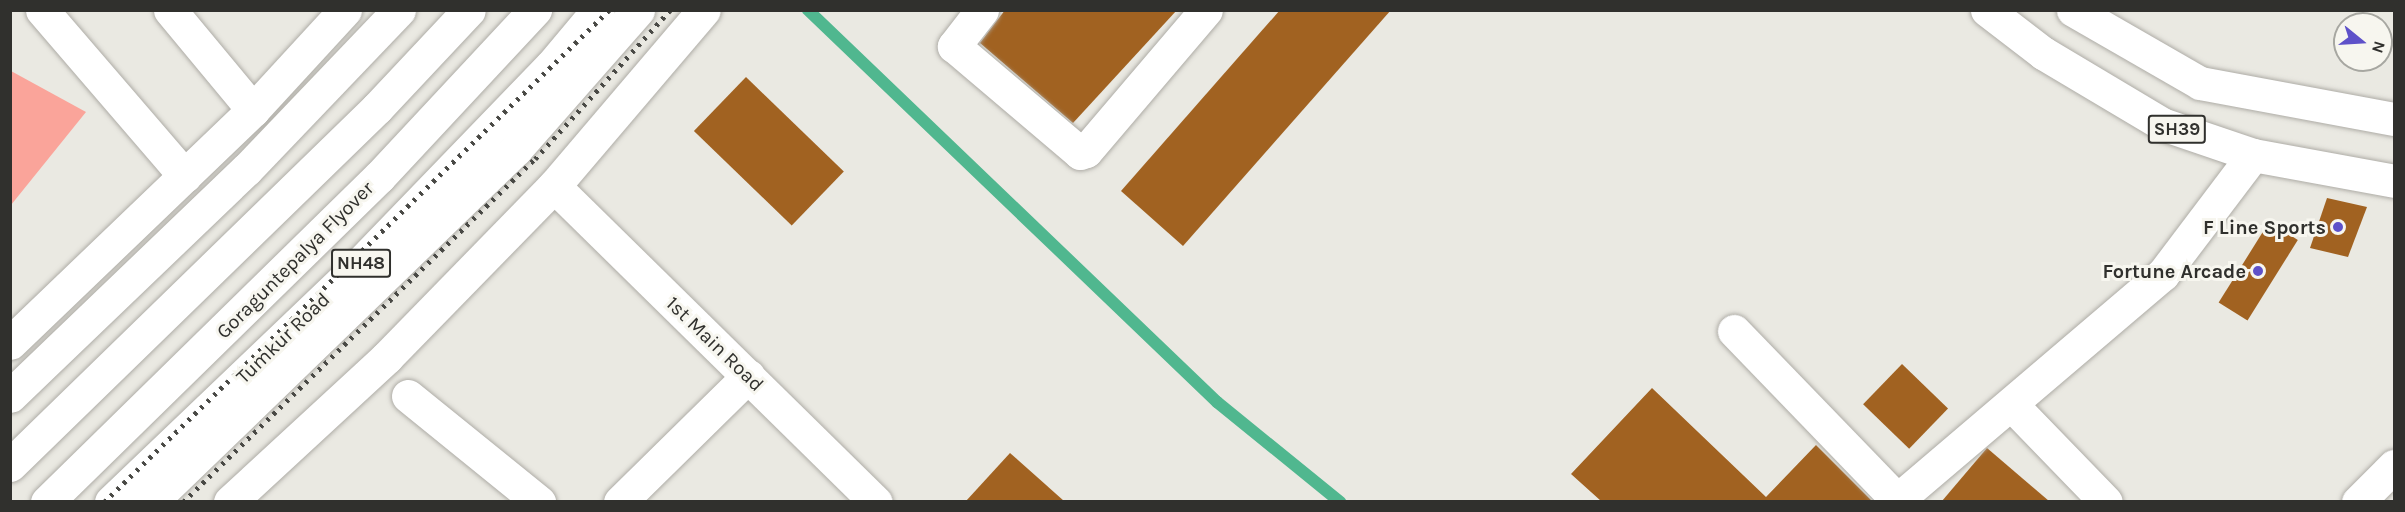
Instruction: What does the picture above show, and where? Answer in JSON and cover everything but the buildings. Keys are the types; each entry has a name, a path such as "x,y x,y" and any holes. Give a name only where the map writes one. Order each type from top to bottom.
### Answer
{"main road":[{"path":"42,10 185,176"},
{"path":"170,10 253,110"},
{"path":"10,343 253,110 345,10"},
{"path":"10,396 247,169 399,10"},
{"path":"10,465 377,108 469,10"},
{"name":"Goraguntepalya Flyover","path":"47,501 371,185 535,10"},
{"name":"Tumkur Road","path":"111,501 351,273 551,66 598,10"},
{"path":"151,501 516,149 638,10"},
{"path":"230,501 387,357 554,186 704,10"},
{"path":"982,10 954,46 1080,153 1086,152 1206,10"},
{"name":"SH39","path":"1987,10 2043,54 2162,124 2253,155 2394,181"},
{"path":"2073,10 2200,83 2394,119"},
{"path":"1734,331 1898,501 2163,274 2253,155"},
{"name":"1st Main Road","path":"554,186 876,501"},
{"path":"620,501 748,376"},
{"path":"408,396 539,501"},
{"path":"2012,404 2106,501"},
{"path":"2358,501 2394,466"}],"shaded area":[{"path":"11,71 86,112 11,205"}],"waterway":[{"path":"808,10 1217,402 1340,502"}],"railway":[{"path":"104,502 609,10"},
{"path":"183,502 535,159 670,10"}],"place":[{"name":"F Line Sports","path":"2338,227"},
{"name":"Fortune Arcade","path":"2258,271"}]}
